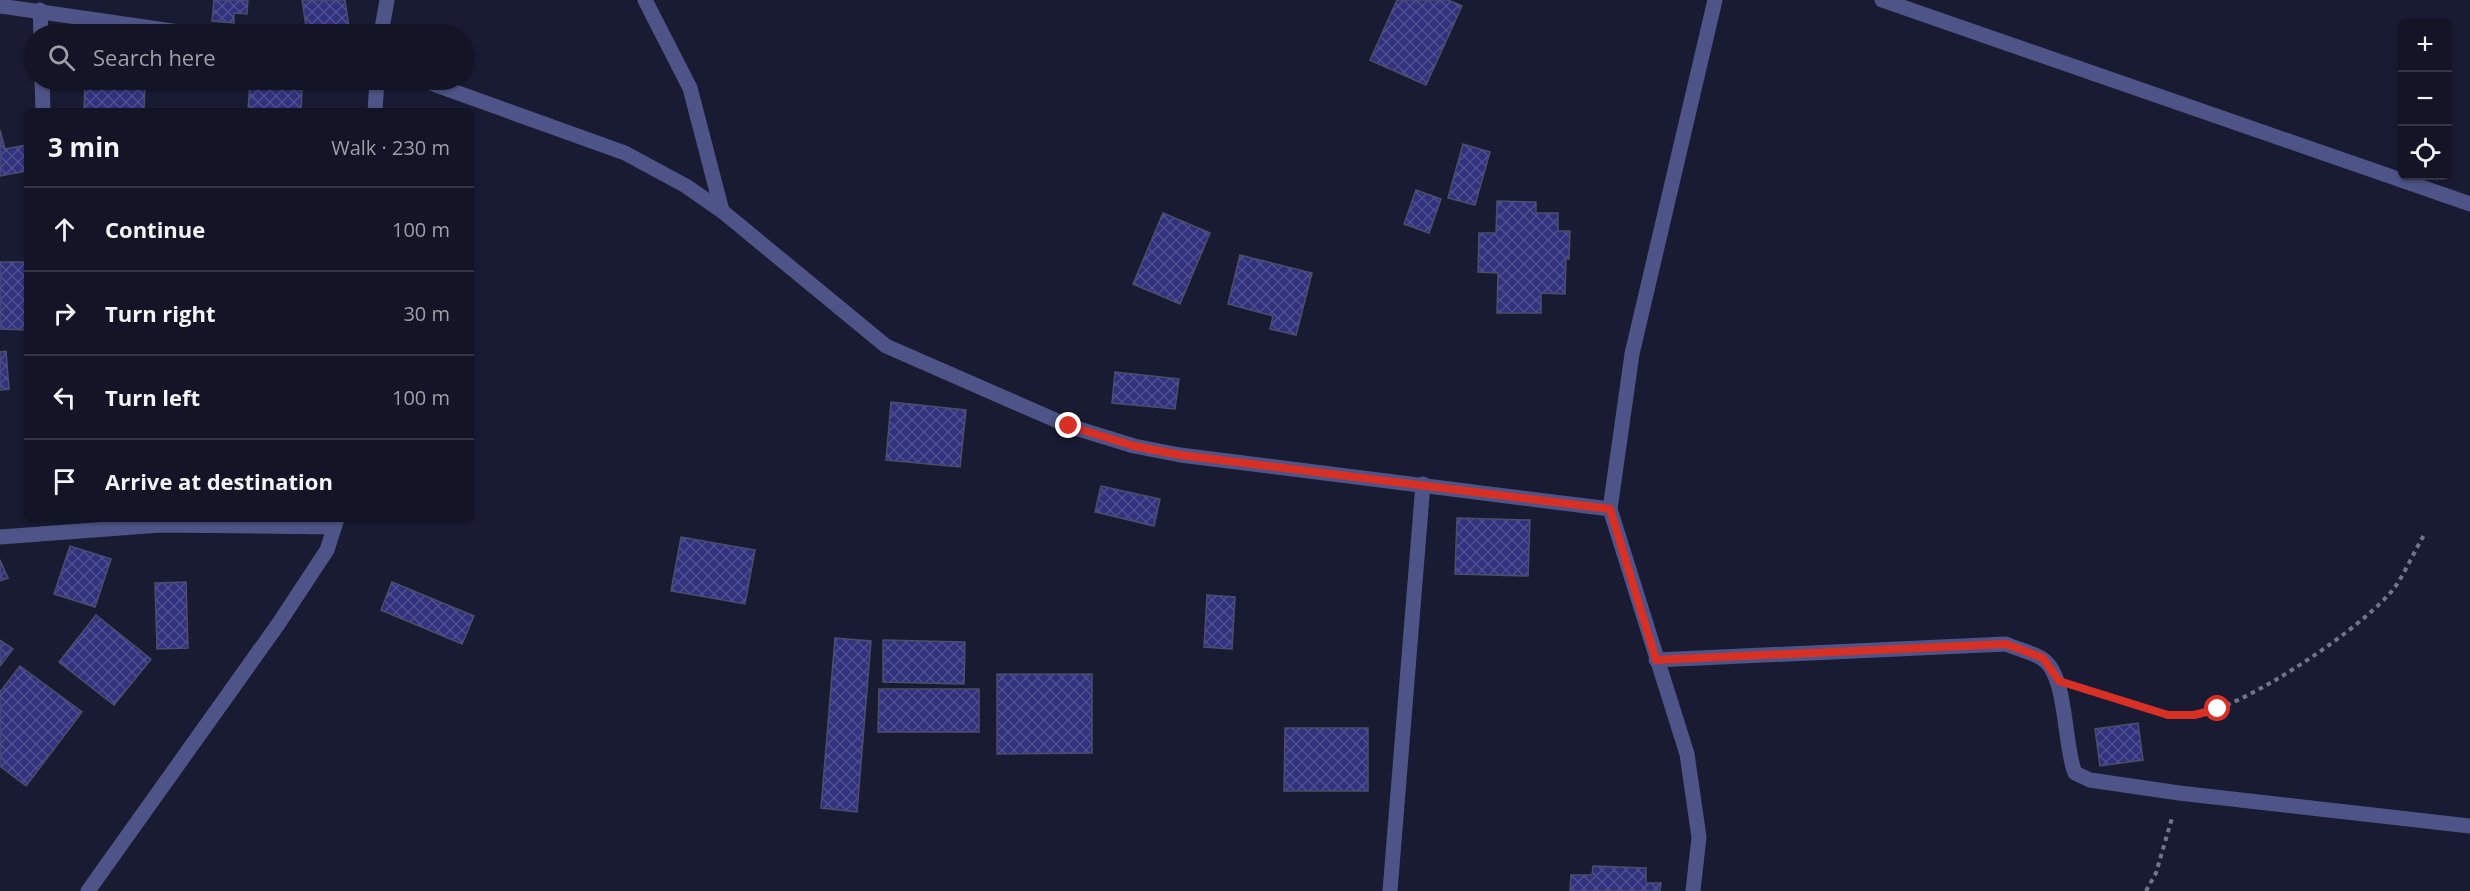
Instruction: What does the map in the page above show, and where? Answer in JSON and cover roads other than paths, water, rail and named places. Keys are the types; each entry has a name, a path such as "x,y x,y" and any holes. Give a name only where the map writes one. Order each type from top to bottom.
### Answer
{"street":[{"path":"383,24 387,0"},
{"path":"645,0 690,88 722,211"},
{"path":"1693,891 1699,837 1688,753 1656,660 1610,509 1632,354 1715,0"},
{"path":"1882,0 2470,204"},
{"path":"0,6 129,24"},
{"path":"40,10 41,24"},
{"path":"42,90 43,108"},
{"path":"375,108 376,90"},
{"path":"450,90 625,153 687,186 722,211 886,346 1069,426 1134,446 1180,455 1610,509"},
{"path":"1390,891 1423,484"},
{"path":"0,537 161,525 336,523 327,550 279,623 88,891"},
{"path":"1656,660 2006,644 2043,658 2059,681 2069,759 2075,774 2090,780 2179,794 2470,826"}]}
